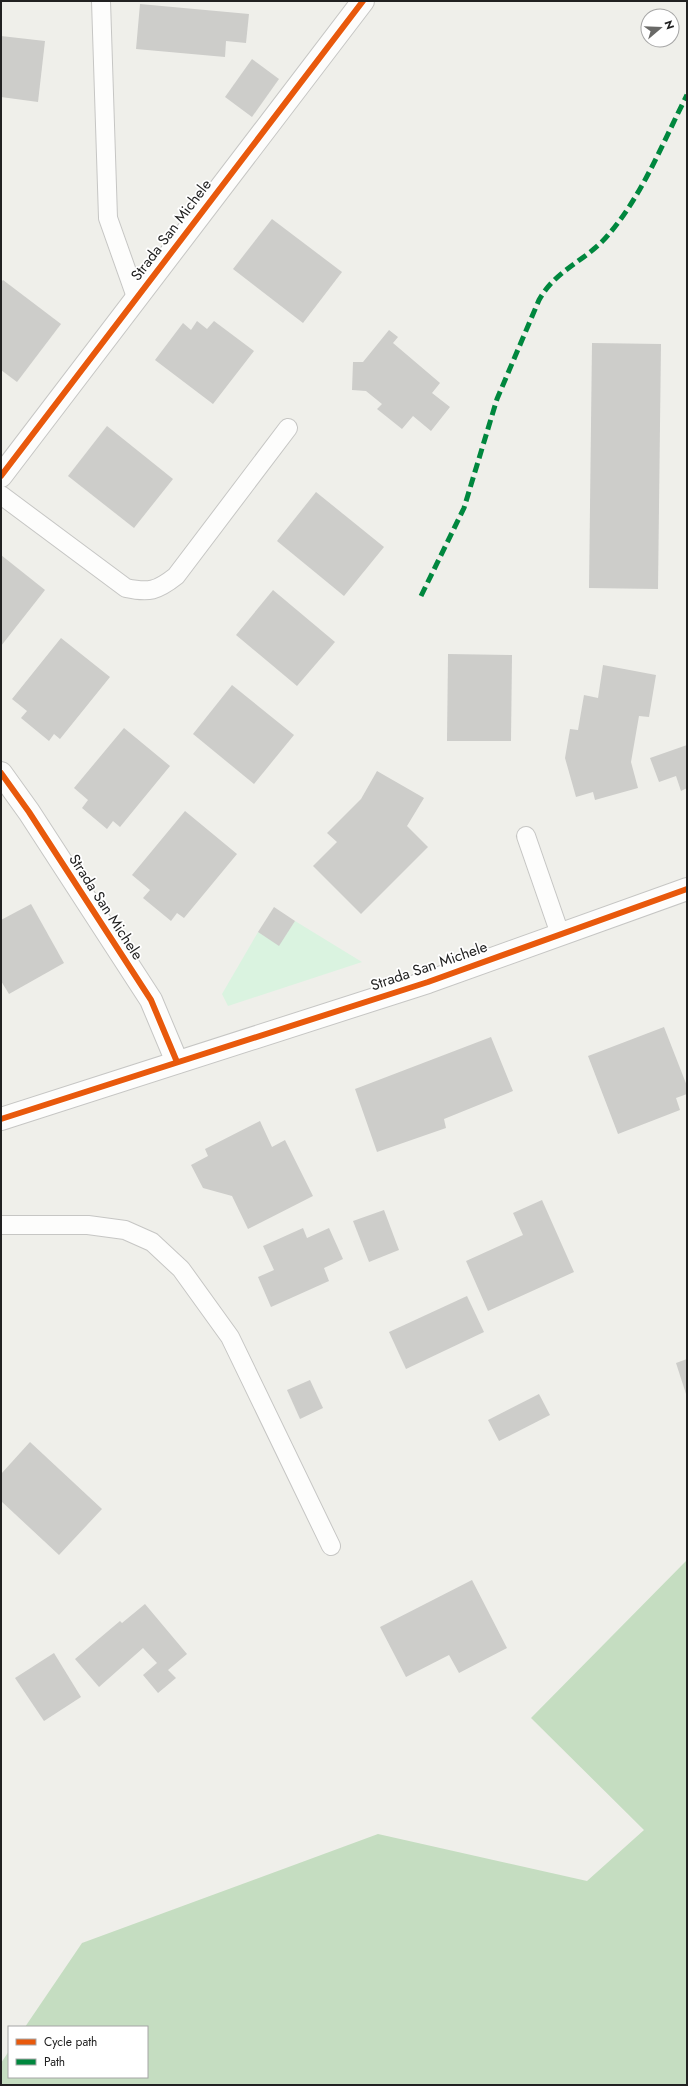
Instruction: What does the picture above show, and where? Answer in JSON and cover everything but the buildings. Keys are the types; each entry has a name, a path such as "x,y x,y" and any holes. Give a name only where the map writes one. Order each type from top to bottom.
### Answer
{"street":[{"name":"Strada San Michele","path":"1,476 363,1"},
{"name":"Strada San Michele","path":"1,774 29,812 151,1000 177,1062"},
{"name":"Strada San Michele","path":"1,1119 428,982 687,889"}],"lane":[{"path":"101,1 108,218 136,297"},
{"path":"1,494 126,588 144,592 161,588 176,576 288,428"},
{"path":"526,836 560,934"},
{"path":"1,1225 88,1225 125,1230 152,1242 181,1269 230,1337 331,1546"}],"green space":[{"path":"295,921 362,962 228,1006 222,994 258,932 279,945"},
{"path":"687,1560 687,2085 1,2085 1,2063 8,2052 8,2078 148,2078 148,2026 26,2026 82,1943 378,1834 587,1881 644,1830 531,1718"}],"marked path":[{"path":"421,596 464,508 497,399 539,300 554,280 601,243 621,218 652,167 687,95"}],"cycle path":[{"path":"1,476 363,1"},
{"path":"1,773 29,812 151,1000 177,1062"},
{"path":"1,1119 428,982 687,889"}]}
